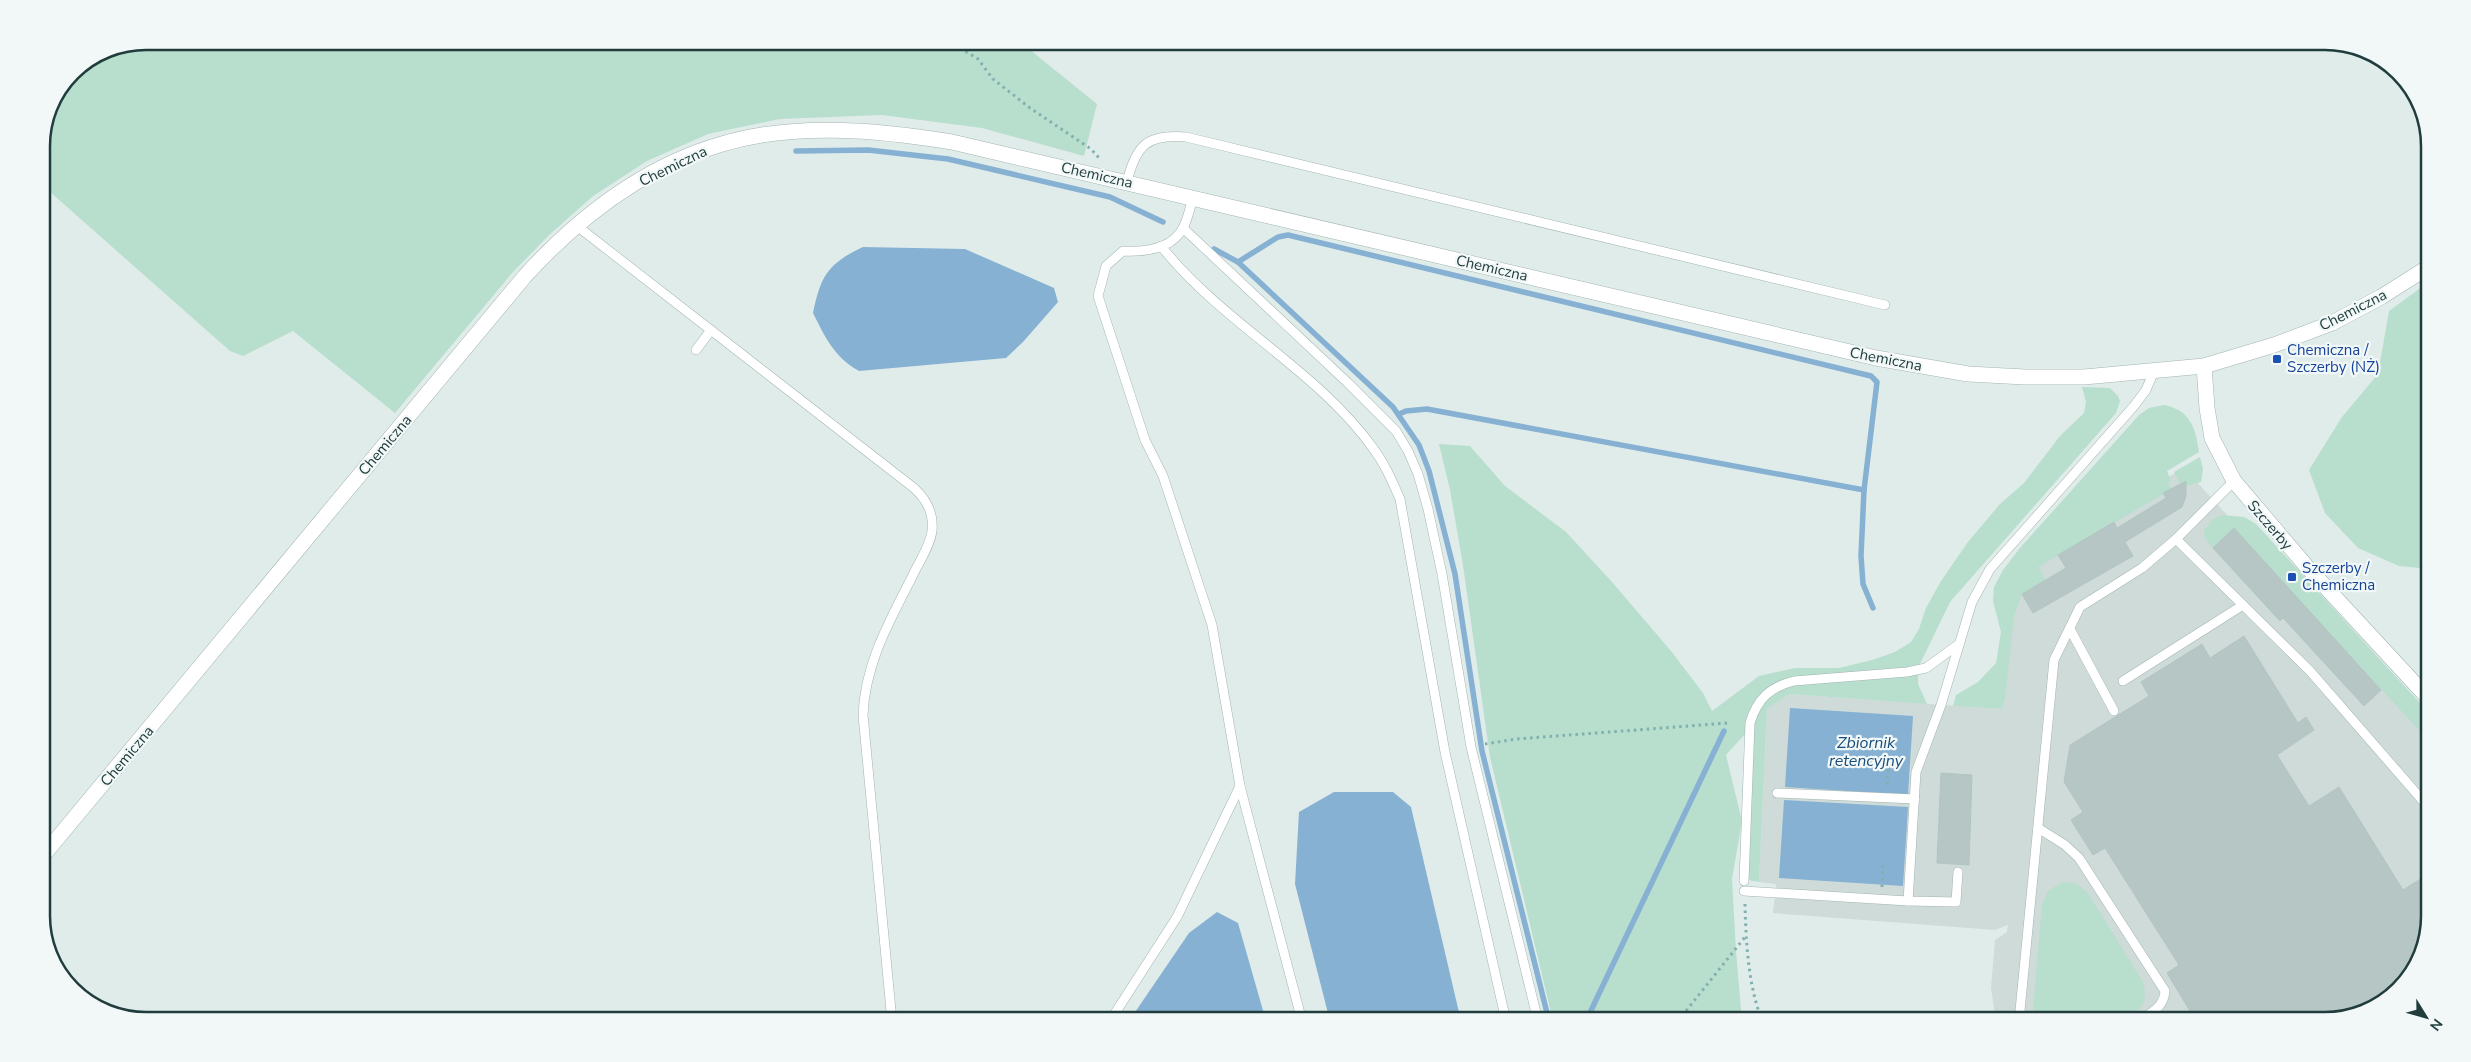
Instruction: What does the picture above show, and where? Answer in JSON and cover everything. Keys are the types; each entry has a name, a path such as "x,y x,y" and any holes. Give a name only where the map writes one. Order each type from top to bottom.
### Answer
{"street":[{"name":"Chemiczna","path":"50,848 550,248 622,192 685,157 722,143 766,135 818,131 912,135 952,142 1876,358 1968,374 2084,377 2204,366 2280,343 2332,323 2381,297 2421,272"},
{"name":"Szczerby","path":"2204,366 2212,438 2234,481 2307,567 2421,690"}],"lane":[{"path":"1122,181 1135,155 1149,142 1166,136 1186,136 1885,305"},
{"path":"1193,198 1183,228 1174,240 1142,252 1123,251 1106,266 1098,296 1145,440 1163,476 1212,626 1240,786 1300,1012"},
{"path":"577,226 914,488 924,498 930,508 932,533 878,644 866,680 864,698 863,715 891,1012"},
{"path":"1183,228 1367,401 1396,431 1408,451 1418,474 1428,509 1442,574 1471,747 1536,1012"},
{"path":"1161,246 1192,281 1305,378 1360,432 1386,468 1400,499 1445,752 1504,1012"},
{"path":"696,350 711,330"},
{"path":"1908,901 1916,772 1941,705 1972,602 1990,569 2134,406 2146,390 2154,371"},
{"path":"2020,1012 2054,660 2080,607 2142,568 2176,539 2234,481"},
{"path":"2176,539 2310,671 2421,799"},
{"path":"2123,681 2243,605"},
{"path":"2070,629 2114,711"},
{"path":"1744,881 1750,723 1756,706 1763,696 1783,684 1794,681 1894,674 1926,668 1959,644"},
{"path":"1116,1012 1177,917 1240,786"},
{"path":"1777,793 1914,799"},
{"path":"2038,828 2065,845 2079,858 2165,991 2164,1001 2152,1012"},
{"path":"1744,891 1956,902 1958,872"}],"path":[{"path":"963,50 978,60 993,78 1030,108 1091,149 1122,181"},
{"path":"1484,744 1517,739 1728,723"},
{"path":"1882,899 1883,860"},
{"path":"1744,891 1745,936 1755,1002 1759,1012"},
{"path":"1685,1012 1745,936"}],"shaded area":[{"path":"2184,468 2421,726 2421,916 2419,935 2414,953 2405,969 2378,996 2350,1009 2325,1012 1995,1012 1991,988 1995,940 2007,932 2008,925 1995,930 1773,913 1776,884 1759,882 1767,709 1789,694 2001,709 2011,613 2045,548"}],"green space":[{"path":"140,50 1030,50 1097,104 1084,156 982,128 882,115 780,119 708,134 647,161 593,196 549,235 512,273 395,413 293,331 243,356 230,351 50,192 50,140 57,109 78,78 93,66 109,57"},
{"path":"2421,288 2421,568 2399,566 2358,548 2325,513 2309,470 2342,417 2378,374 2389,311"},
{"path":"2082,387 2110,388 2120,401 2116,413 1950,602 1918,668 1918,684 1927,704 1789,694 1767,709 1759,882 1748,880 1754,742 1749,732 1726,755 1742,821 1732,879 1742,1012 1551,1012 1490,757 1463,565 1450,490 1439,444 1470,446 1505,486 1566,532 1671,651 1703,693 1712,711 1759,676 1795,668 1839,668 1895,652 1911,642 1919,629 1926,608 1941,581 1968,542 2000,504 2024,483 2060,436 2084,413 2086,402"},
{"path":"2164,405 2180,411 2190,421 2196,435 2199,452 2167,471 2171,481 2168,483 2172,489 2038,567 2046,580 2022,594 2014,616 2005,699 2002,709 1953,706 1956,695 1978,682 1996,663 2001,632 1993,601 1994,587 2003,570 2020,548 2139,415 2149,408"},
{"path":"2200,457 2203,469 2201,482 2185,486 2183,482 2180,484 2174,472"},
{"path":"2222,515 2244,517 2256,524 2421,704 2421,732 2233,529 2213,548 2205,538 2204,531 2213,519"},
{"path":"2063,882 2076,884 2088,893 2144,984 2145,998 2141,1007 2135,1012 2033,1012 2042,904 2048,891"}],"water":[{"path":"863,247 965,249 1054,288 1058,302 1023,342 1006,358 859,371 843,359 831,346 813,313 819,289 828,272 841,259"},
{"name":"Zbiornik retencyjny","path":"1790,708 1913,716 1908,795 1785,787"},
{"path":"1334,792 1393,792 1411,807 1459,1012 1328,1012 1295,884 1299,812"},
{"name":"Zbiornik retencyjny","path":"1784,800 1908,807 1903,886 1779,878"},
{"path":"1217,912 1238,923 1263,1012 1135,1012 1189,933"}],"building":[{"path":"2186,481 2186,496 2182,507 2125,542 2133,556 2033,613 2022,594 2066,568 2058,555 2114,522 2117,528 2166,498 2163,493"},
{"path":"2234,528 2381,690 2364,706 2283,618 2280,621 2213,548"},
{"path":"2244,636 2298,723 2306,717 2314,730 2277,755 2309,806 2339,787 2403,890 2421,879 2420,928 2414,953 2405,969 2388,988 2362,1005 2350,1009 2325,1012 2191,1012 2167,973 2179,965 2105,848 2093,855 2071,820 2083,812 2064,782 2070,745 2149,696 2141,682 2202,644 2210,658"},
{"path":"1941,773 1972,775 1969,865 1937,863"}],"waterway":[{"path":"796,151 868,150 948,159 1110,197 1163,222"},
{"path":"1238,262 1278,237 1288,235 1871,376 1877,382 1864,490 1861,556 1863,584 1873,608"},
{"path":"1214,249 1238,262 1393,407 1419,445 1429,471 1455,574 1482,751 1547,1012"},
{"path":"1399,414 1406,411 1427,409 1864,490"},
{"path":"1590,1012 1724,731"}],"place":[{"name":"Chemiczna / Szczerby (NŻ)","path":"2277,359"},
{"name":"Szczerby / Chemiczna","path":"2292,577"}]}
